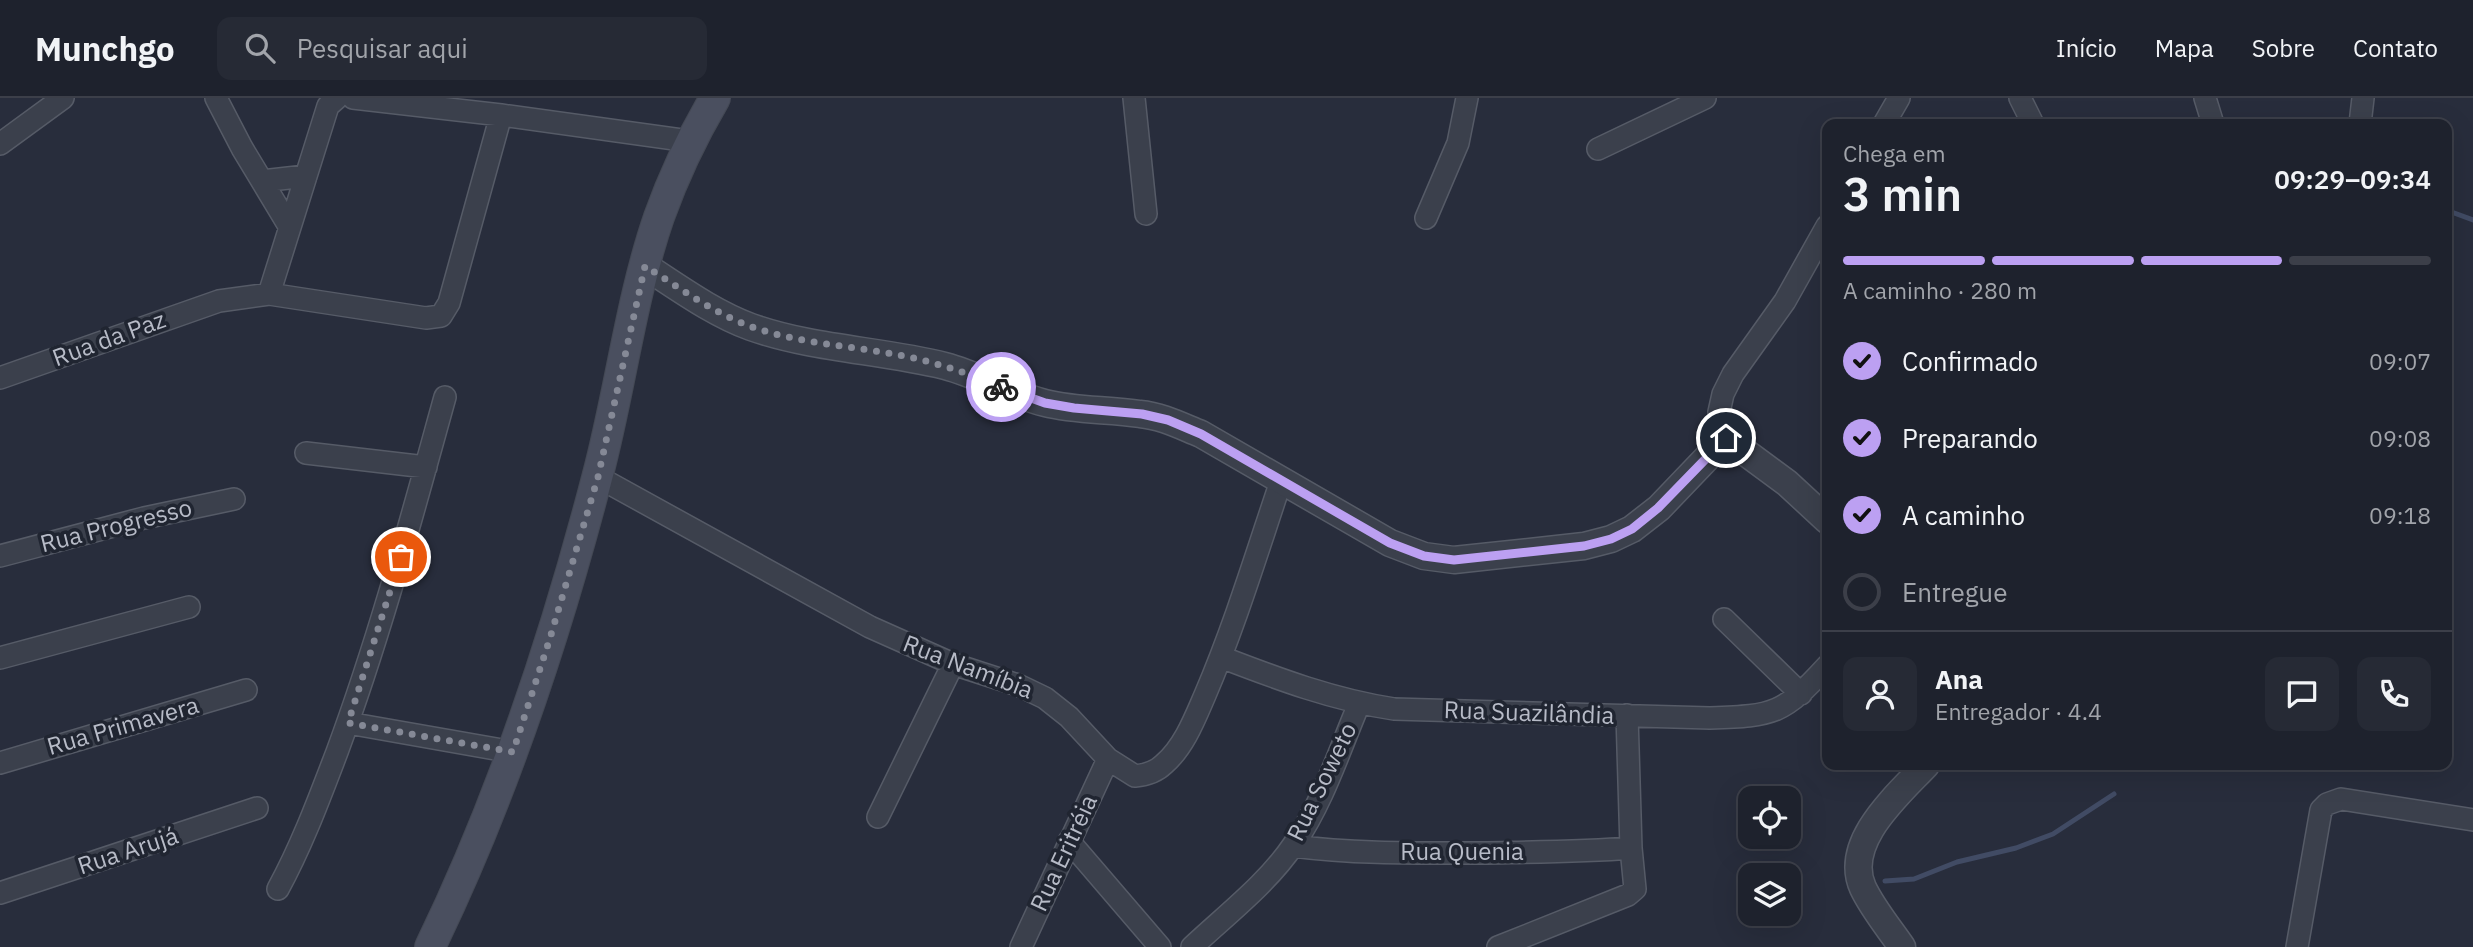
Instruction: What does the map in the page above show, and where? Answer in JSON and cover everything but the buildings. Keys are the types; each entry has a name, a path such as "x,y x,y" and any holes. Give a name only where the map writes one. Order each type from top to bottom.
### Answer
{"main road":[{"path":"430,947 460,886 513,752 598,477 645,266 658,220 689,141 715,98"}],"street":[{"path":"0,144 63,98"},
{"path":"216,98 242,148 289,226"},
{"path":"269,294 328,106 337,98"},
{"path":"353,98 501,114 689,141"},
{"path":"1134,98 1146,214"},
{"path":"1426,218 1458,143 1467,98"},
{"path":"1598,149 1705,98"},
{"path":"1887,119 1899,98"},
{"path":"2020,98 2030,119"},
{"path":"2205,98 2211,119"},
{"path":"2361,119 2363,98"},
{"name":"Rua da Paz","path":"0,378 219,300 269,294 426,317 441,316 449,303 501,114"},
{"path":"262,181 306,176"},
{"path":"1822,235 1785,301 1732,374 1719,412 1726,438 1787,483 1822,515"},
{"path":"645,266 715,311 751,327 786,337 903,356 948,367 1045,403 1142,414 1168,420 1201,434 1390,543 1424,556 1454,560 1481,558 1584,546 1611,539 1632,529 1684,484 1726,438"},
{"path":"278,889 311,821 348,723 401,557 445,397"},
{"path":"306,453 426,467"},
{"name":"Rua Namíbia","path":"598,477 870,627 953,664 1018,685 1045,698 1069,717 1108,759 1135,776 1149,774 1164,764 1181,745 1196,716 1222,657 1281,481"},
{"name":"Rua Progresso","path":"0,556 144,518 233,499"},
{"path":"0,658 189,607"},
{"path":"1724,619 1801,694"},
{"name":"Rua Suazilândia","path":"1222,657 1288,683 1359,704 1394,709 1710,718 1754,717 1774,712 1801,694 1822,671"},
{"path":"878,817 953,664"},
{"name":"Rua Primavera","path":"0,763 246,690"},
{"name":"Rua Soweto","path":"1192,947 1277,866 1293,846 1311,817 1359,704"},
{"path":"1498,947 1633,892 1636,885 1631,848 1627,715"},
{"path":"348,723 513,752"},
{"name":"Rua Eritréia","path":"1021,947 1108,759"},
{"path":"1902,947 1862,887 1859,872 1862,847 1870,830 1921,770"},
{"path":"2297,947 2321,810 2327,804 2341,799 2473,820"},
{"name":"Rua Arujá","path":"0,893 257,808"},
{"path":"1069,841 1160,947"},
{"name":"Rua Quenia","path":"1293,846 1325,850 1443,853 1631,848"}],"waterway":[{"path":"2452,212 2473,220"},
{"path":"1885,881 1914,879 1957,862 2016,848 2053,834 2114,794"}],"way so far":[{"path":"401,557 348,723 513,752 598,477 645,266 715,311 751,327 786,337 903,356 948,367 1001,387"}],"route":[{"path":"1001,387 1045,403 1142,414 1168,420 1201,434 1390,543 1424,556 1454,560 1584,546 1611,539 1632,529 1658,508 1726,438"}]}
